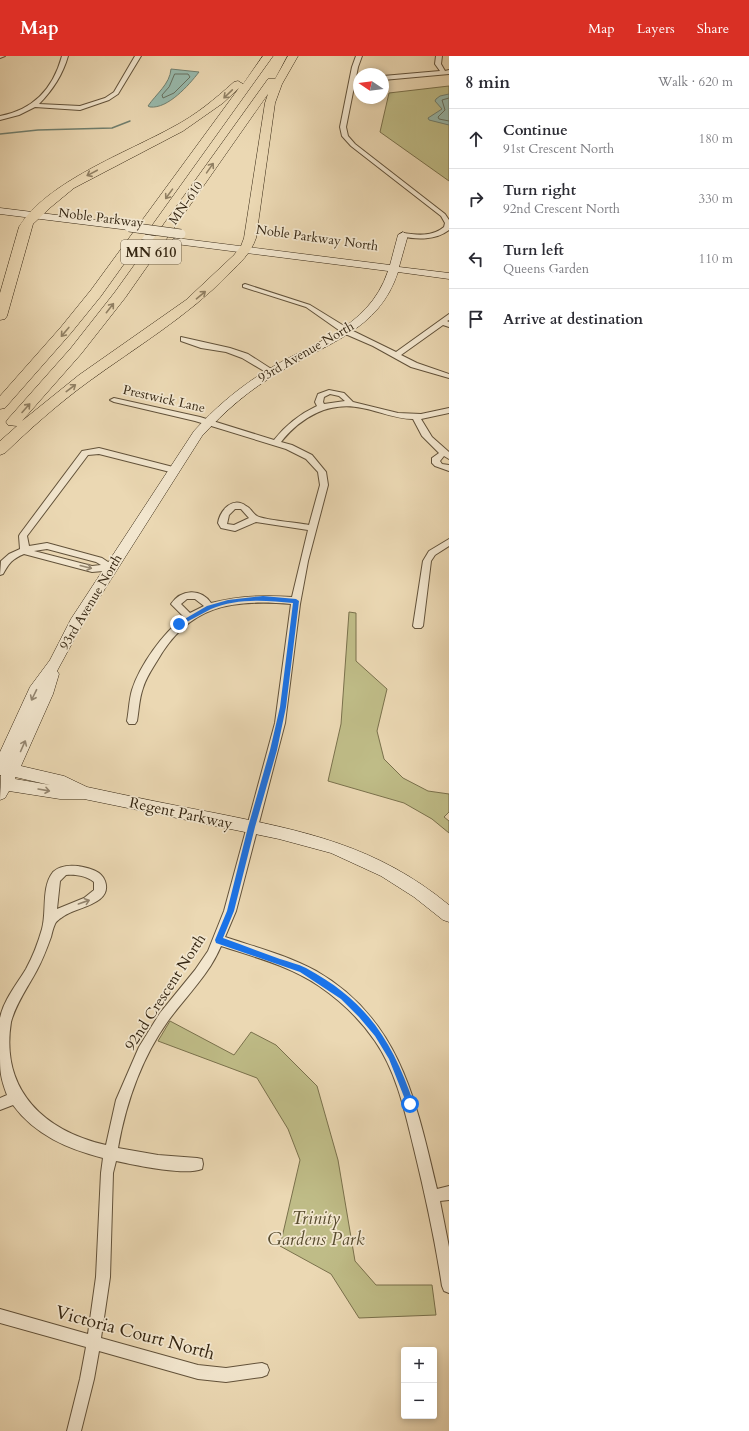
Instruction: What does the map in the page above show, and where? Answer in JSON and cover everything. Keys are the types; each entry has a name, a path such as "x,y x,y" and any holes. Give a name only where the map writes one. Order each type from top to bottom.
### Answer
{"highway":[{"name":"MN-610","path":"0,405 66,330 96,293 233,106 267,56"},
{"path":"0,316 19,249 31,219 60,193 81,179 168,136 202,115 225,97 267,56"},
{"name":"MN-610","path":"0,437 61,369 120,295 289,56"},
{"path":"0,450 30,421 63,394 170,319 199,296 222,275 247,246 253,217 261,205 273,120 272,98 279,80 293,56"},
{"path":"0,290 7,266 19,249"}],"street":[{"path":"0,118 18,113 34,105 58,76 65,56"},
{"path":"34,105 80,108 111,98 116,93 138,56"},
{"path":"357,68 359,56"},
{"path":"439,56 438,64 446,72"},
{"path":"389,77 446,72"},
{"name":"93rd Avenue North","path":"3,776 46,694 55,663 76,623 174,470 208,422 233,398 272,372 346,331 370,311 381,299 389,284 403,235 422,236 438,234 447,228 448,223 443,215 353,145 345,136 343,127 353,90"},
{"name":"Noble Parkway","path":"0,211 31,219"},
{"name":"Noble Parkway","path":"0,218 31,219 247,246"},
{"name":"Noble Parkway North","path":"247,246 395,265 449,270"},
{"name":"Noble Parkway North","path":"395,265 449,276"},
{"path":"245,286 308,306 332,324 346,331 427,370 449,376"},
{"path":"396,355 445,323 449,316"},
{"path":"184,339 204,346 227,350 245,356 272,372"},
{"path":"321,406 319,402 321,396 331,392 345,395 351,404"},
{"name":"Prestwick Lane","path":"114,400 208,422 289,447 310,458 317,465 324,481"},
{"path":"276,443 291,426 321,406 351,404 394,415 416,417 429,416 449,410"},
{"path":"416,417 426,436 446,454 436,458 435,461 437,465 440,467 449,468"},
{"path":"25,551 24,536 84,453 99,451 174,470"},
{"name":"92nd Crescent North","path":"74,1431 94,1342 103,1277 106,1180 110,1153 122,1100 143,1051 164,1017 199,974 219,940 230,911 251,827 274,750 283,707 296,601 313,528 324,489 324,481"},
{"path":"255,519 313,528"},
{"path":"418,626 427,561 432,553 449,542"},
{"path":"0,572 4,562 16,555 38,546 46,546 99,560 111,568"},
{"path":"25,551 92,569 111,568"},
{"path":"188,617 176,604 183,596 197,595 206,600 209,607"},
{"path":"132,722 137,690 154,656 171,632 188,617 209,607 246,599 263,598 296,601"},
{"name":"Regent Parkway","path":"3,776 60,793 84,793 251,827 302,839 344,852 364,861 404,882 446,907"},
{"path":"50,920 66,908 95,898 99,893 100,888 100,882 96,877 89,873 75,870 68,870 60,873 54,884 50,920 46,935 36,960 13,1000 5,1022 1,1042 1,1064 8,1085 18,1104 30,1118 39,1125 74,1144 153,1162 197,1164"},
{"path":"219,940 303,970 343,996 362,1014 378,1033 401,1077 410,1104 432,1196 449,1286"},
{"path":"0,1104 15,1098"},
{"path":"432,1196 449,1193"},
{"name":"Victoria Court North","path":"0,1316 198,1372 226,1375 262,1370"}],"green space":[{"path":"449,86 449,181 380,132 386,104 389,104 389,93"},
{"path":"349,612 356,613 356,661 387,689 377,731 384,759 403,778 428,791 449,794 449,812 444,817 449,821 449,833 432,819 404,803 328,781 341,724"},
{"name":"Trinity Gardens Park","path":"170,1021 234,1055 251,1032 276,1045 317,1086 338,1160 355,1261 376,1285 432,1285 436,1315 359,1318 331,1274 280,1246 300,1160 288,1129 257,1078 158,1041"}],"water":[{"path":"171,69 199,72 178,95 171,100 157,107 148,106 165,84"},
{"path":"449,94 449,125 429,120 428,118 442,109 435,101 436,99 440,96"}],"waterway":[{"path":"0,134 38,130 112,128 130,121"}],"route":[{"path":"179,624 188,617 209,607 228,602 263,598 296,601 291,631 283,707 274,750 251,827 230,911 219,940 303,970 343,996 362,1014 378,1033 401,1077 410,1104"}]}
